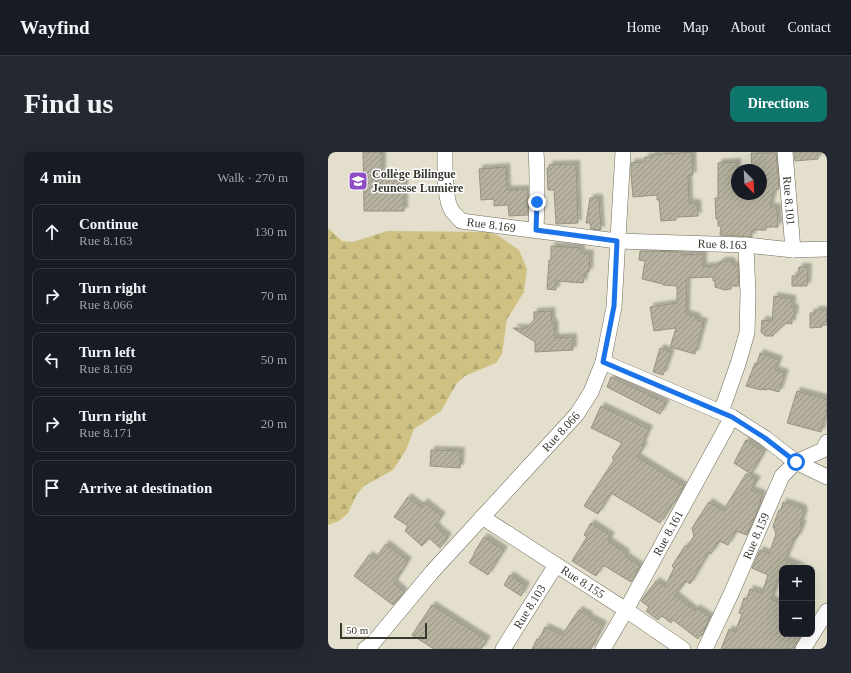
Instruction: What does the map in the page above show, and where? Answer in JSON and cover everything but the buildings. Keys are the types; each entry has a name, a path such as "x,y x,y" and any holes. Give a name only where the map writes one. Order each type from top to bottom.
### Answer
{"street":[{"name":"Rue 8.169","path":"445,152 446,191 452,211 461,220 617,241"},
{"path":"536,152 536,230"},
{"name":"Rue 8.066","path":"372,647 432,572 577,414 591,392 603,362 614,306 623,152"},
{"name":"Rue 8.101","path":"785,152 793,250"},
{"name":"Rue 8.163","path":"617,241 746,245 793,250 827,249"},
{"name":"Rue 8.161","path":"603,649 626,610 726,415 746,333 748,294 746,245"},
{"path":"603,362 726,415 765,438 796,462 827,477"},
{"name":"Rue 8.159","path":"705,649 731,594 782,476 796,462 823,450 827,442"},
{"name":"Rue 8.155","path":"482,517 626,610 683,649"},
{"name":"Rue 8.103","path":"503,649 556,565"},
{"path":"803,649 827,611"}],"green space":[{"path":"328,228 342,241 353,242 387,231 488,232 499,236 519,250 527,269 524,292 507,319 502,354 496,363 465,376 457,383 441,411 414,429 406,450 393,470 364,486 357,494 348,513 339,521 328,525"}],"place":[{"name":"Collège Bilingue Jeunesse Lumière","path":"358,181"}],"route":[{"path":"537,202 536,230 617,241 614,306 603,362 732,417 765,438 796,462"}]}
